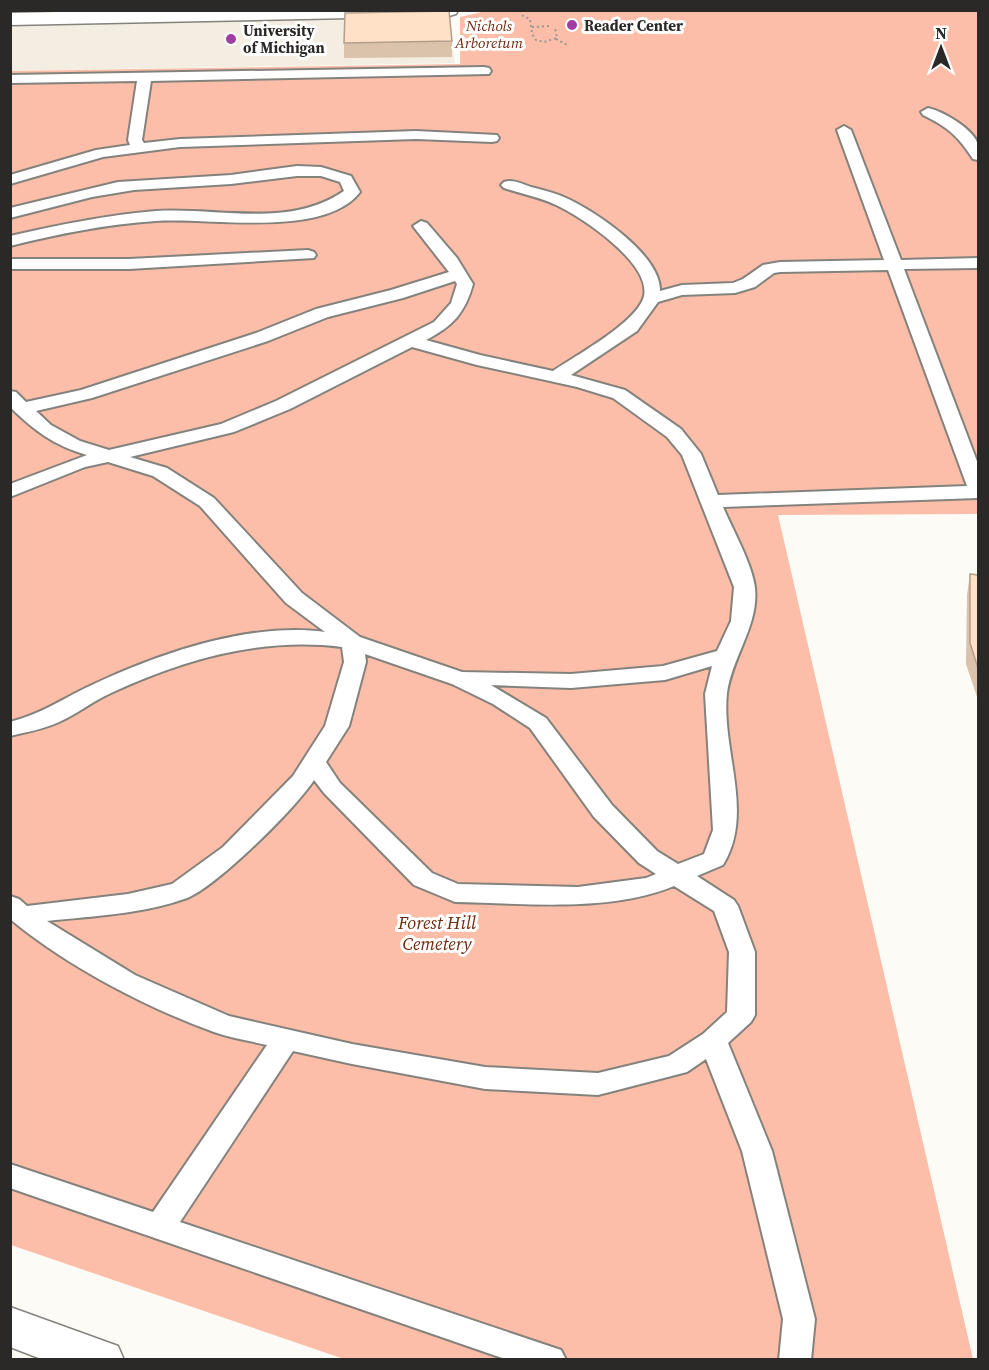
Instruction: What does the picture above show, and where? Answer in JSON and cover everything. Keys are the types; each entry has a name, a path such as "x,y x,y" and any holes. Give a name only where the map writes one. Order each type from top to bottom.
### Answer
{"street":[{"path":"10,19 448,10"},
{"path":"10,1326 101,1359"}],"lane":[{"path":"10,79 484,71"},
{"path":"139,147 135,140 145,76"},
{"path":"928,112 948,121 963,133 978,156"},
{"path":"711,501 978,491 844,130"},
{"path":"10,180 100,153 180,143 426,135 492,138"},
{"path":"10,213 84,193 120,187 238,179 287,171 309,170 336,174 346,179 351,185 352,192 343,202 310,214 279,217 183,215 136,218 10,242"},
{"path":"509,185 560,201 607,229 627,249 650,277 654,286 652,298 631,327 557,376"},
{"path":"10,491 79,463 227,428 283,405 440,326 459,304 465,284 451,261 421,226"},
{"path":"10,264 129,264 308,255"},
{"path":"652,298 682,290 744,286 774,268 978,263"},
{"path":"17,402 86,394 262,337 322,313 397,294 459,274"},
{"path":"314,763 332,788 423,879 455,892 578,896 651,886 714,859 725,830 716,694 726,655 742,621 745,587 691,454 674,433 619,394 557,376 477,360 411,341"},
{"path":"17,402 44,429 73,445 160,472 207,502 294,598 352,642 355,662 337,726 314,763 302,781 232,853 180,891 128,903 17,910"},
{"path":"10,729 46,719 103,688 176,659 236,644 298,636 323,636 352,642 460,679 501,699 538,723 603,811 648,857 725,906 742,952 741,1015 713,1041 677,1065 598,1084 484,1078 223,1025 126,982 44,933 17,910"},
{"path":"460,679 571,681 665,673 726,655"},
{"path":"160,1227 286,1039"},
{"path":"713,1041 757,1151 799,1319 795,1359"},
{"path":"10,1176 550,1359"}],"path":[{"path":"520,10 523,16 530,20 532,34 536,40 555,39 569,46"},
{"path":"975,10 978,14"},
{"path":"532,27 553,27 555,39"}],"shaded area":[{"name":"University of Michigan","path":"10,11 459,11 449,14 455,63 11,71"}],"green space":[{"name":"Forest Hill Cemetery","path":"486,11 978,11 978,514 778,515 973,1359 344,1359 11,1245 11,71 460,64 460,17"}],"building":[{"path":"449,11 452,41 344,43 345,13"},
{"path":"970,574 978,575 978,668 970,643"}],"place":[{"name":"Reader Center","path":"572,25"},
{"name":"University of Michigan","path":"231,39"}],"park label":[{"name":"Nichols Arboretum","path":"489,34"}]}
